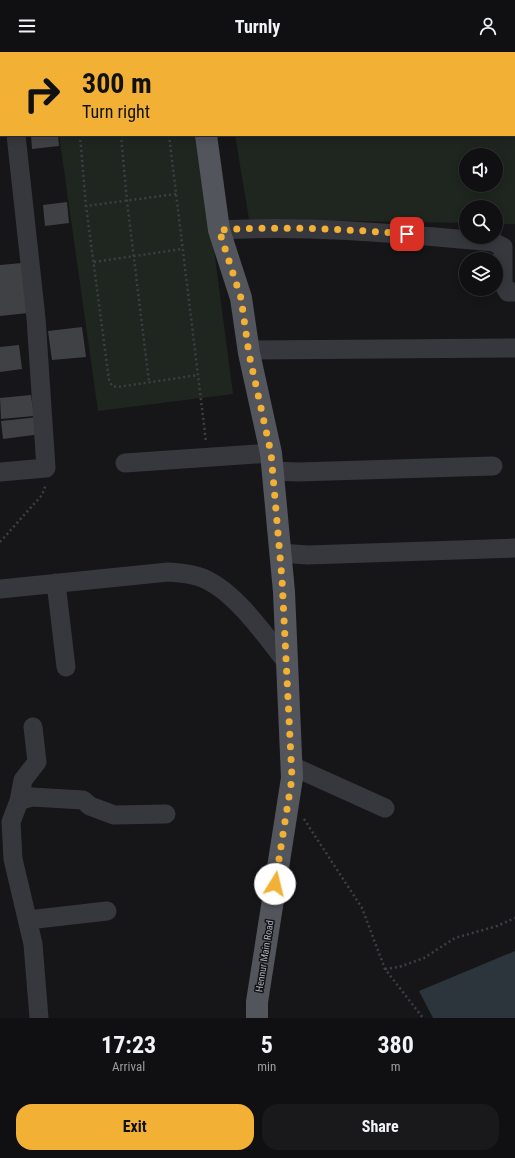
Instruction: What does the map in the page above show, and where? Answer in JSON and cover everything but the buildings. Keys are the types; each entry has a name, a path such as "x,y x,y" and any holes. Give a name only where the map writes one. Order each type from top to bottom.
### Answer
{"main road":[{"name":"Hennur Main Road","path":"206,136 219,230 241,298 249,350 272,462 288,664 292,778 257,1002 257,1018"}],"street":[{"path":"0,472 46,468 36,318 16,136"},
{"path":"219,230 249,228 311,229 393,233 493,242 503,247 503,284 508,292 515,292"},
{"path":"249,350 515,348"},
{"path":"125,463 208,457 272,462 298,472 493,466"},
{"path":"280,553 308,555 515,548"},
{"path":"0,589 168,572 202,578 220,589 252,619 288,664"},
{"path":"56,584 66,666"},
{"path":"33,727 37,762 24,780 19,801 11,822 13,859 33,944 39,1018"},
{"path":"292,766 385,808"},
{"path":"19,801 32,796 83,800 90,806 114,815 166,814"},
{"path":"28,920 107,911"}],"path":[{"path":"80,136 86,206 109,380 112,386 118,387 198,375"},
{"path":"121,136 127,201 149,382"},
{"path":"168,136 208,457"},
{"path":"86,206 176,194"},
{"path":"94,262 183,249"},
{"path":"0,542 42,495 46,487 46,468"},
{"path":"289,796 362,908 385,969 423,1018"},
{"path":"385,969 399,967 424,958 455,938 497,926 515,918"}],"shaded area":[{"path":"59,136 199,136 233,394 98,411"},
{"path":"235,136 515,136 515,224 503,224 503,200 459,200 459,223 249,219"},
{"path":"515,951 515,1018 433,1018 419,991"}],"route":[{"path":"275,884 292,778 284,592 271,453 249,354 241,298 219,230 249,228 311,229 407,234"}]}
